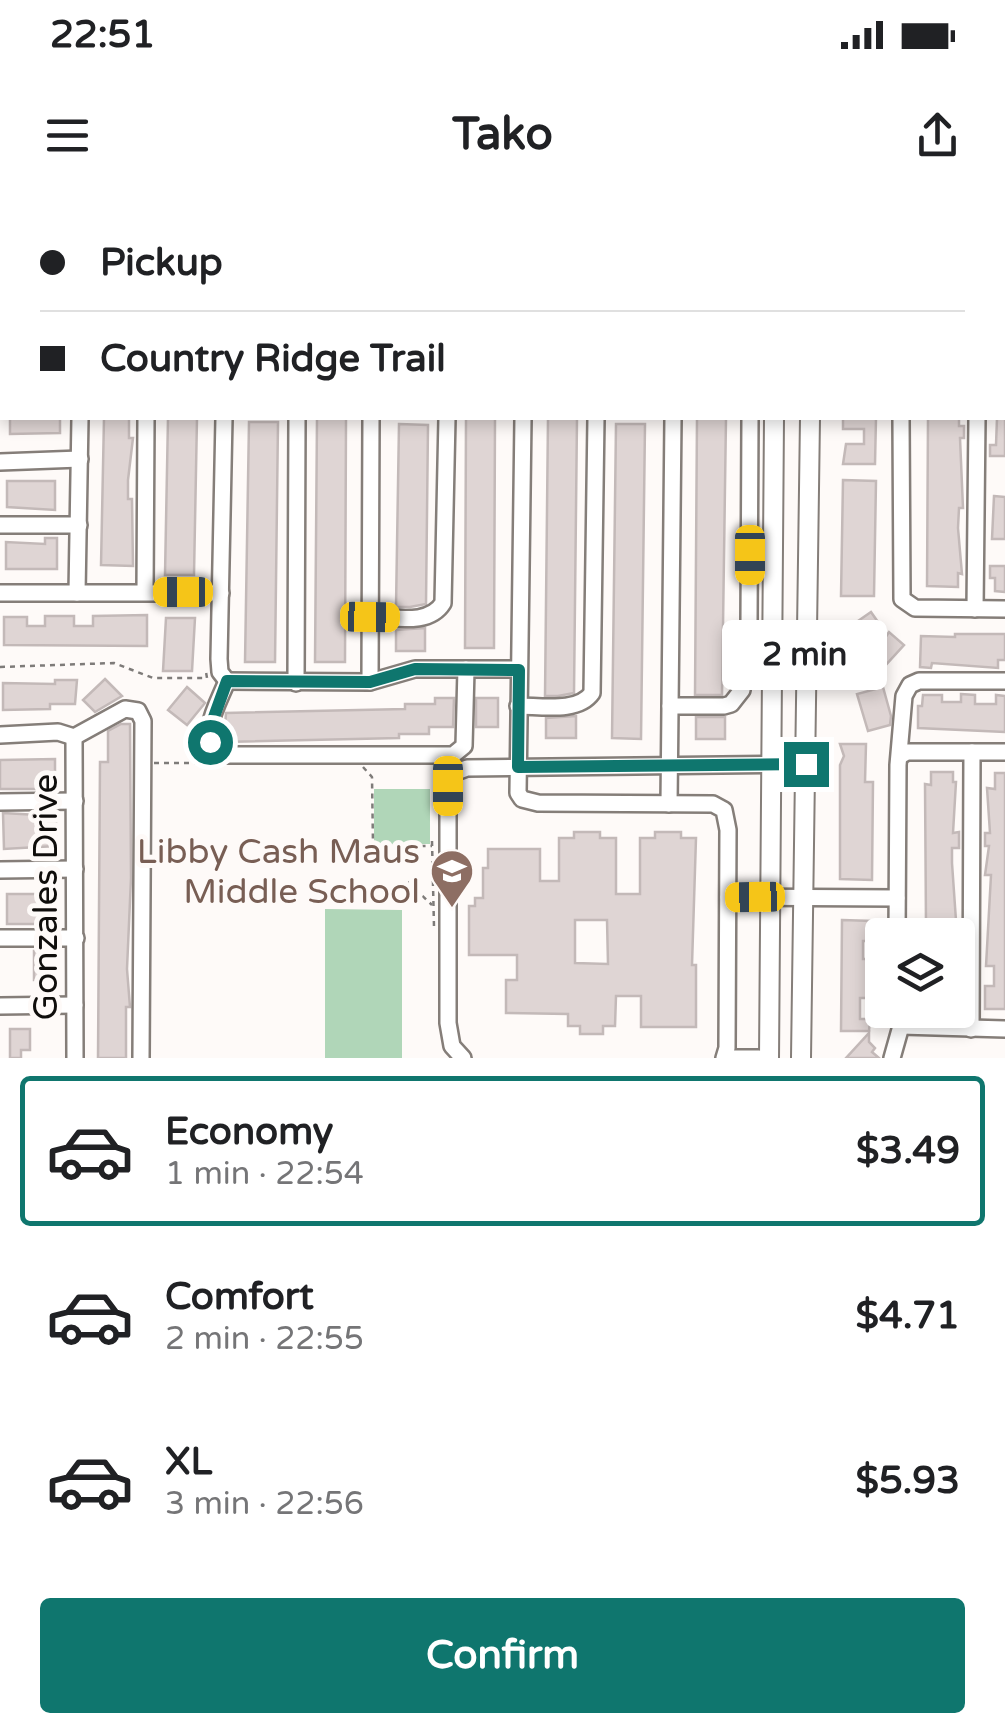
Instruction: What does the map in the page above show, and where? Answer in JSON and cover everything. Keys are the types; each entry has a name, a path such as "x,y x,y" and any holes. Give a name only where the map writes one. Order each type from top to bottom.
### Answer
{"main road":[{"path":"769,1058 774,420"},
{"path":"800,1058 810,420"}],"street":[{"path":"77,593 80,420"},
{"path":"145,592 146,420"},
{"path":"224,420 219,669 227,681"},
{"path":"296,682 297,420"},
{"path":"370,682 371,420"},
{"path":"370,617 426,617 436,614 444,603 447,420"},
{"path":"523,420 520,796 531,802 714,804 724,810 728,830 724,1058"},
{"path":"518,706 576,705 592,693 596,420"},
{"path":"669,804 672,420"},
{"path":"670,706 724,706 732,704 742,690 750,624 750,420"},
{"path":"901,420 900,592 914,608 1005,609"},
{"path":"975,608 976,420"},
{"path":"0,462 80,459"},
{"path":"0,525 79,525"},
{"path":"0,593 221,593"},
{"path":"227,681 370,682 415,669 519,670"},
{"path":"227,681 209,735 212,748 220,755 453,756 464,746 466,669"},
{"path":"897,918 904,696 910,686 925,680 1005,681"},
{"path":"0,734 58,732 74,737 112,713 134,710 142,721 142,1058"},
{"name":"Gonzales Drive","path":"74,737 75,1058"},
{"path":"900,756 907,752 1005,752"},
{"path":"970,1029 972,752"},
{"path":"460,1056 450,1040 448,1023 448,782 462,769 806,764"},
{"path":"0,802 75,801"},
{"path":"0,870 75,870"},
{"path":"728,897 897,898"},
{"path":"0,938 76,938"},
{"path":"0,1006 75,1005"},
{"path":"892,1058 897,1028"},
{"path":"964,1028 1005,1029"},
{"path":"734,1058 760,1058"}],"path":[{"path":"0,666 114,664 164,678 207,678 206,672"},
{"path":"142,763 221,763"},
{"path":"359,764 372,777 373,846 432,843 432,927"},
{"path":"408,882 432,906"}],"green space":[{"path":"374,789 430,789 430,844 374,844"},
{"path":"325,909 402,910 402,1058 325,1058"}],"building":[{"path":"10,420 60,420 60,433 10,434"},
{"path":"104,420 129,420 129,438 133,438 128,499 132,499 133,566 101,565"},
{"path":"168,420 197,420 194,575 165,575"},
{"path":"317,420 346,420 345,662 315,662"},
{"path":"466,420 495,420 494,648 465,648"},
{"path":"548,420 577,420 574,693 545,696"},
{"path":"697,420 726,420 722,695 695,695"},
{"path":"843,420 876,420 875,464 843,464 846,444 864,444 864,429 843,429"},
{"path":"928,420 959,420 959,426 964,426 964,438 960,438 963,508 959,508 958,528 962,574 958,573 958,587 927,586"},
{"path":"997,420 1005,420 1005,456 990,456 990,445 996,445"},
{"path":"249,422 278,422 275,662 245,662"},
{"path":"399,424 428,425 426,604 410,607 396,607"},
{"path":"616,424 645,424 641,739 612,738"},
{"path":"843,480 876,481 874,596 841,596"},
{"path":"7,481 55,481 55,510 7,507"},
{"path":"994,496 1005,497 1005,539 992,539"},
{"path":"45,538 57,538 57,569 6,569 6,542 45,544"},
{"path":"990,566 1005,566 1005,592 995,591"},
{"path":"871,612 887,635 889,632 904,645 883,668 857,647 845,630"},
{"path":"147,615 147,646 4,645 4,617 27,617 27,626 45,626 45,616 74,616 74,626 93,626 93,616"},
{"path":"166,618 195,618 192,671 163,671"},
{"path":"425,628 425,651 396,651 396,630"},
{"path":"1005,634 1005,660 998,660 998,668 932,663 931,668 920,667 921,636"},
{"path":"105,679 122,696 95,712 83,700"},
{"path":"55,680 77,680 75,704 3,710 3,683 55,684"},
{"path":"187,687 205,703 187,725 168,710"},
{"path":"883,687 890,725 868,731 857,694"},
{"path":"961,694 975,695 975,704 996,704 996,695 1005,696 1005,732 918,728 918,706 922,706 923,695 942,695 942,702 961,702"},
{"path":"435,698 454,698 453,727 429,727 429,734 399,734 399,738 224,742 226,713 405,709 405,704 435,704"},
{"path":"476,698 498,698 498,727 476,727"},
{"path":"576,716 576,738 546,738 546,718"},
{"path":"696,717 725,717 725,739 696,739"},
{"path":"130,724 130,1007 126,1007 126,1058 98,1058 100,762 108,762 108,731"},
{"path":"840,744 866,744 865,782 873,782 872,880 840,879 840,765 844,756"},
{"path":"55,759 55,779 46,779 46,789 0,789 0,760"},
{"path":"931,772 953,772 953,833 959,832 959,848 952,848 956,918 926,918 925,784 931,785"},
{"path":"995,773 1005,773 1005,1009 985,1009 985,986 994,986 994,966 986,966 991,875 985,875 989,846 985,846 985,833 990,833 987,788 995,789"},
{"path":"3,813 56,816 56,846 4,849"},
{"path":"574,832 600,832 600,838 616,838 616,894 640,894 640,838 655,838 655,832 681,832 681,838 696,838 692,965 696,965 696,1027 641,1027 641,996 616,996 615,1026 603,1026 603,1034 580,1034 580,1026 568,1026 568,1014 506,1013 506,980 517,980 517,955 469,955 469,906 475,906 475,898 483,898 483,868 488,868 488,849 540,849 540,881 559,881 559,838 574,838","holes":["575,920 607,920 608,964 575,963"]},
{"path":"7,894 54,894 54,924 7,924"},
{"path":"842,920 865,921 865,998 860,998 860,1019 865,1019 869,1031 841,1031"},
{"path":"34,951 46,951 46,959 52,959 52,980 34,980"},
{"path":"10,1029 30,1029 30,1050 21,1050 21,1058 10,1058"},
{"path":"869,1033 869,1042 875,1048 872,1052 879,1058 846,1058"}],"place":[{"name":"Libby Cash Maus Middle School","path":"452,909"}],"route":[{"path":"210,742 210,728 227,681 370,682 415,669 519,670 518,767 806,764"}]}
